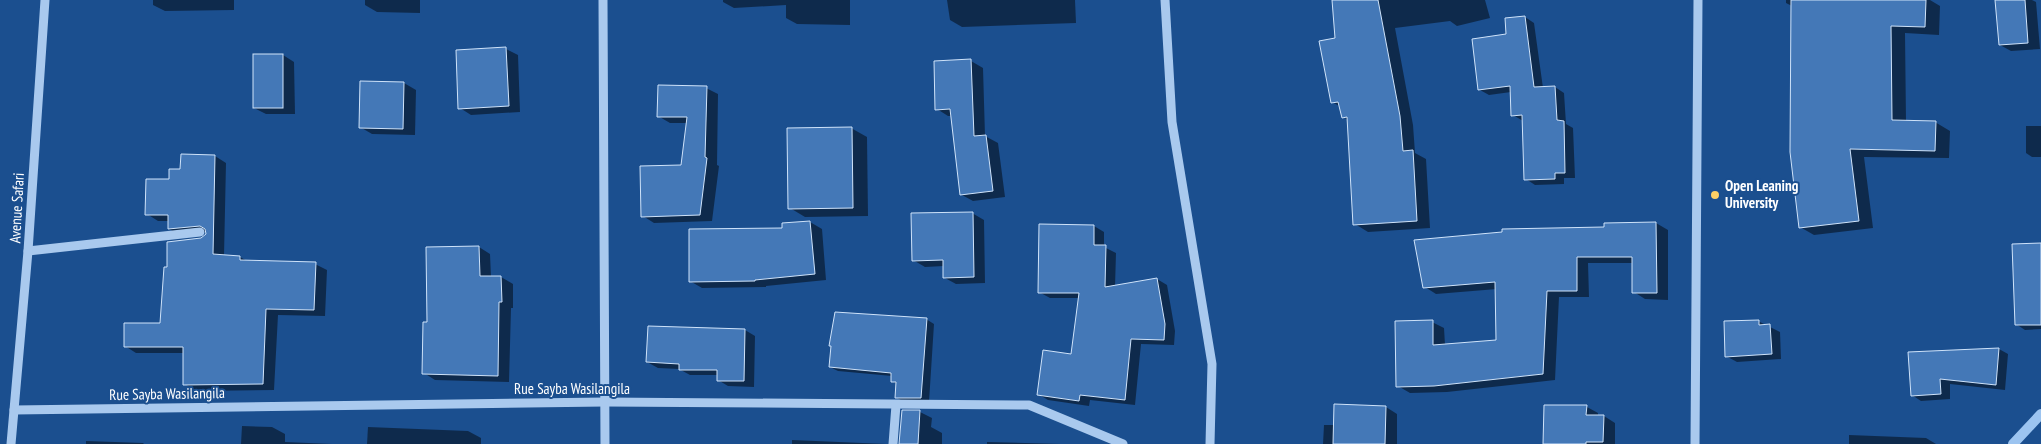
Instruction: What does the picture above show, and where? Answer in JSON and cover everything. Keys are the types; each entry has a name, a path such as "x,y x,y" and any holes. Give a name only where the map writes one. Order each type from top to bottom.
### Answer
{"street":[{"name":"Avenue Safari","path":"10,444 28,250 45,0"},
{"path":"603,0 605,444"},
{"path":"1165,0 1172,122 1212,364 1210,444"},
{"path":"1695,444 1698,0"},
{"path":"28,250 200,232"},
{"name":"Rue Sayba Wasilangila","path":"14,410 605,402 1029,405 1123,444"},
{"path":"893,444 896,405"}],"building":[{"path":"1332,0 1378,0 1400,116 1403,151 1413,150 1417,221 1353,225 1347,117 1342,118 1338,102 1331,103 1319,41 1335,38"},
{"path":"1791,0 1926,0 1925,27 1891,26 1892,120 1936,121 1935,151 1850,149 1859,221 1799,228 1790,152"},
{"path":"1995,0 2025,0 2028,43 1999,45"},
{"path":"1525,16 1534,87 1555,86 1557,120 1564,121 1565,173 1555,173 1555,179 1524,180 1522,115 1511,116 1510,86 1478,90 1472,39 1506,34 1505,18"},
{"path":"506,47 509,106 458,109 456,50"},
{"path":"253,54 283,54 283,108 253,108"},
{"path":"971,59 974,136 986,135 993,191 960,195 950,109 935,110 934,61"},
{"path":"360,81 404,82 403,129 359,128"},
{"path":"658,85 707,86 705,157 707,158 700,215 641,217 640,166 681,165 687,117 657,117"},
{"path":"852,127 853,208 788,209 787,128"},
{"path":"181,154 215,155 213,254 240,256 240,260 316,262 314,310 266,309 263,384 183,385 183,347 124,347 124,323 160,323 164,267 167,267 167,242 201,238 206,234 205,229 200,226 168,229 168,215 145,215 146,179 169,179 169,169 180,169"},
{"path":"973,212 974,277 943,278 943,260 912,261 911,213"},
{"path":"810,221 815,274 755,281 689,282 689,229 782,228 782,223"},
{"path":"1656,222 1657,293 1632,293 1632,257 1577,257 1577,291 1547,291 1543,374 1434,386 1396,387 1395,321 1433,320 1433,345 1496,340 1495,282 1423,288 1414,240 1502,232 1502,229 1604,227 1604,223"},
{"path":"1039,224 1094,225 1094,245 1106,245 1105,287 1157,278 1165,324 1164,340 1131,339 1125,400 1080,395 1079,401 1037,395 1043,350 1071,354 1079,293 1038,293"},
{"path":"2041,243 2041,325 2015,325 2012,244"},
{"path":"479,246 480,276 501,276 502,302 499,302 498,376 422,374 423,322 427,322 426,247"},
{"path":"835,312 927,318 921,398 895,398 896,382 891,382 891,373 829,367 831,346 829,346"},
{"path":"1759,320 1759,325 1770,324 1772,354 1725,357 1724,321"},
{"path":"648,326 745,329 744,381 717,381 717,370 679,370 679,364 646,362"},
{"path":"1999,348 1996,385 1940,379 1941,394 1911,396 1908,352"},
{"path":"1334,404 1386,406 1385,444 1333,444"},
{"path":"1544,405 1587,405 1586,415 1604,415 1603,442 1543,444"},
{"path":"902,410 920,410 918,444 899,444"}],"waterway":[{"path":"2013,444 2041,414"}],"place":[{"name":"Open Leaning University","path":"1715,195"}]}
